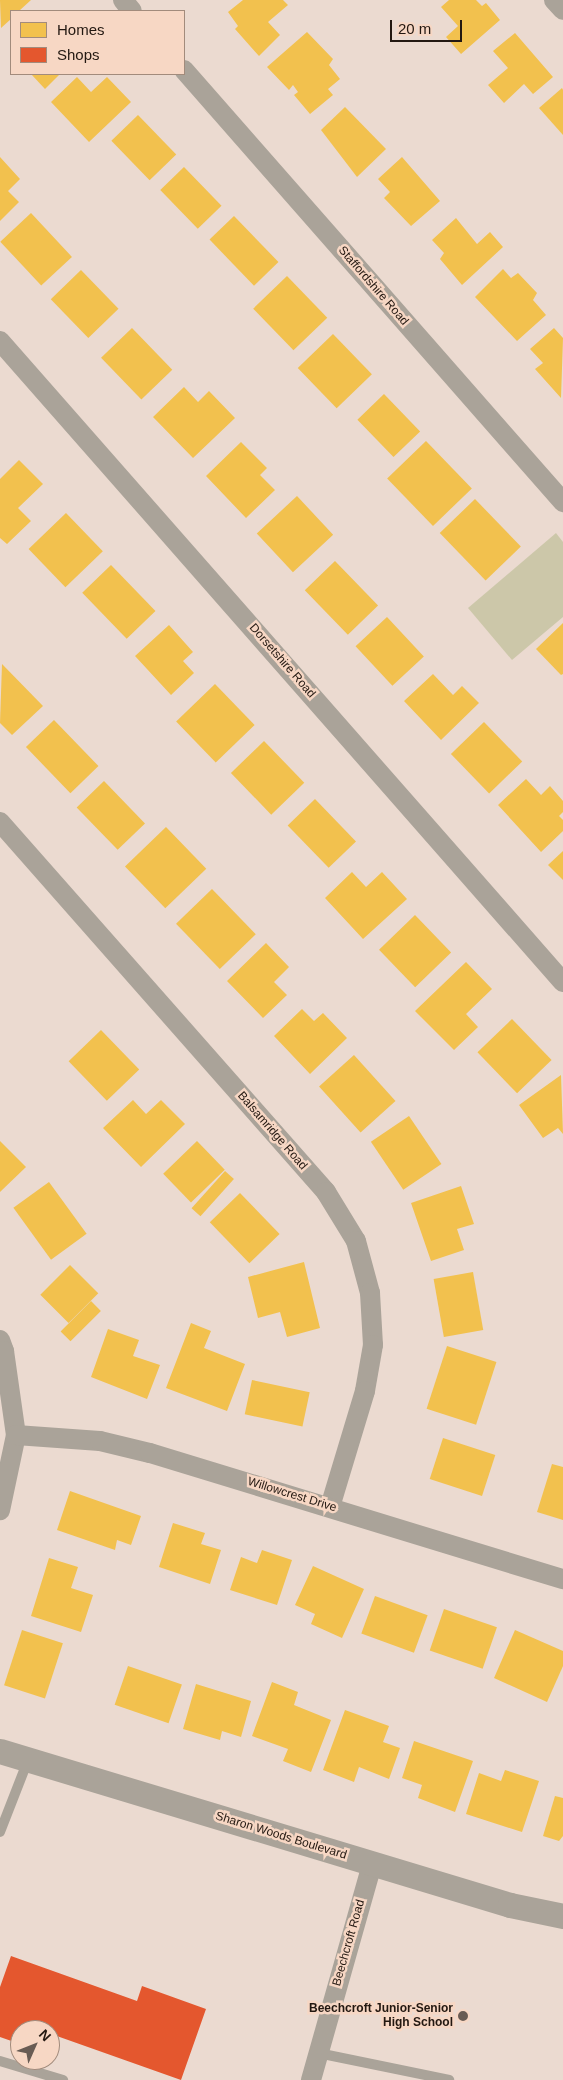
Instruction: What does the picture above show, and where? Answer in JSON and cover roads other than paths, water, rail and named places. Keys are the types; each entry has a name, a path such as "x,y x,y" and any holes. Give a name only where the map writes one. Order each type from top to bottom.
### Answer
{"street":[{"path":"123,0 131,10"},
{"path":"554,0 563,10"},
{"name":"Staffordshire Road","path":"185,71 563,502"},
{"name":"Dorsetshire Road","path":"0,341 563,982"},
{"name":"Balsamridge Road","path":"0,822 326,1192 356,1241 370,1293 373,1345 365,1391 330,1506"},
{"path":"0,1340 4,1351 16,1435 0,1510"},
{"name":"Willowcrest Drive","path":"16,1435 108,1443 330,1506 563,1579"},
{"name":"Sharon Woods Boulevard","path":"0,1752 510,1905 563,1916"},
{"name":"Beechcroft Road","path":"311,2080 372,1864"}],"lane":[{"path":"0,1832 28,1760"},
{"path":"318,2053 449,2080"},
{"path":"0,2061 63,2080"}],"place":[{"name":"Beechcroft Junior-Senior High School","path":"463,2016"}]}
